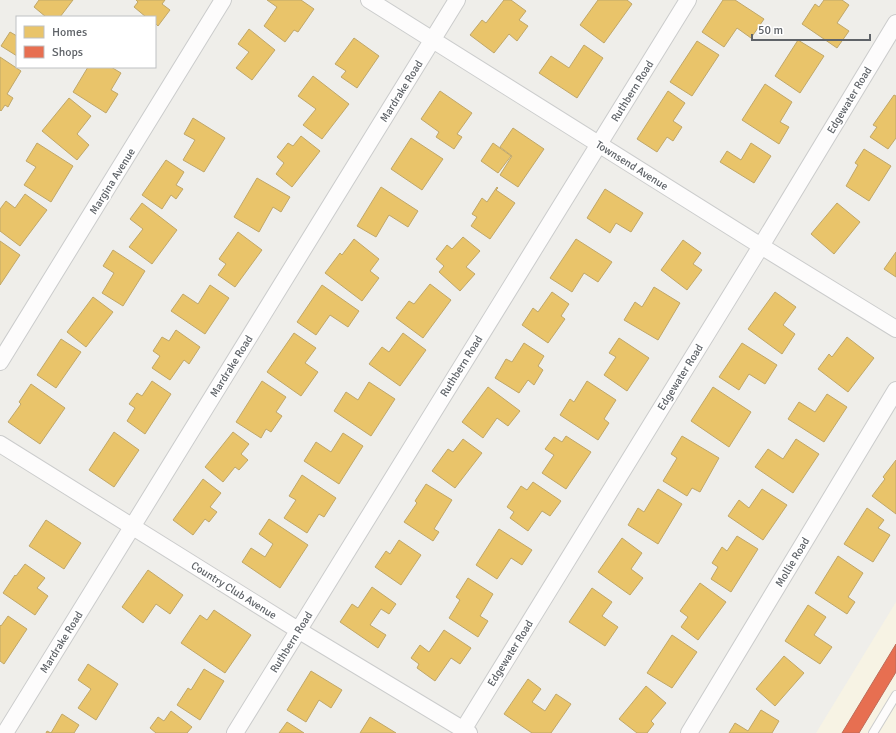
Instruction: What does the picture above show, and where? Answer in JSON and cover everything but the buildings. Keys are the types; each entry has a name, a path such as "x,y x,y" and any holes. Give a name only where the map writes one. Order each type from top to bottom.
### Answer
{"street":[{"name":"Margina Avenue","path":"0,362 223,0"},
{"name":"Townsend Avenue","path":"369,0 896,329"},
{"name":"Mardrake Road","path":"5,733 457,0"},
{"name":"Ruthbern Road","path":"235,733 688,0"},
{"name":"Edgewater Road","path":"466,731 896,23"},
{"name":"Mollie Road","path":"689,733 896,390"},
{"name":"Country Club Avenue","path":"0,444 298,630 466,731"}],"lane":[{"path":"873,733 896,695"}],"shaded area":[{"path":"896,602 896,733 816,733"}]}
